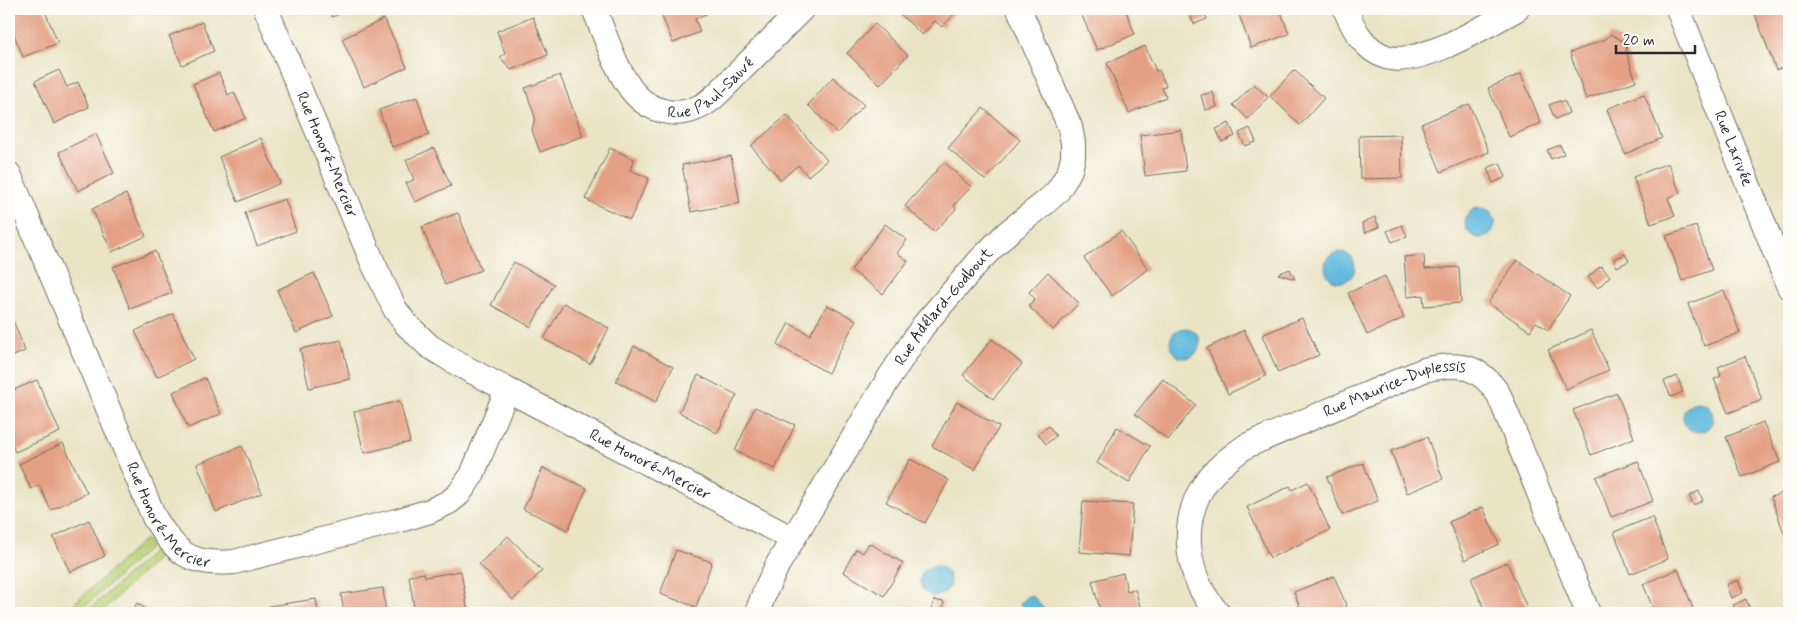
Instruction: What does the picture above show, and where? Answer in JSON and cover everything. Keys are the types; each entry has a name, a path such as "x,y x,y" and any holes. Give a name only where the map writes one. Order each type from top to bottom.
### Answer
{"street":[{"name":"Rue Honoré-Mercier","path":"266,9 373,263 395,309 406,324 429,346 458,364 793,538"},
{"name":"Rue Paul-Sauvé","path":"594,9 620,70 634,93 640,100 659,111 679,113 699,108 717,94 802,9"},
{"name":"Rue Adélard-Godbout","path":"757,613 765,590 793,538 889,378 923,326 980,260 1007,233 1056,192 1070,170 1073,157 1073,143 1070,127 1019,9"},
{"path":"1345,9 1353,27 1364,42 1378,53 1397,59 1420,56 1459,40 1518,9"},
{"name":"Rue Larivée","path":"1678,9 1789,287"},
{"name":"Rue Honoré-Mercier","path":"9,174 154,517 174,545 183,554 195,559 218,563 234,562 400,520 441,507 459,494 472,475 507,390"},
{"name":"Rue Maurice-Duplessis","path":"1218,613 1201,589 1194,574 1190,557 1190,523 1198,498 1206,482 1232,456 1246,446 1424,370 1442,366 1469,368 1481,373 1500,394 1588,613"}],"green space":[{"path":"145,539 151,547 77,613 64,613"},
{"path":"154,551 159,557 100,613 85,613"}],"water":[{"path":"1480,208 1486,209 1494,217 1494,229 1486,237 1480,238 1474,237 1466,229 1465,223 1466,217 1474,209"},
{"path":"1340,252 1346,253 1354,261 1354,273 1346,281 1340,282 1334,281 1326,273 1325,267 1326,261 1334,253"},
{"path":"1185,328 1191,329 1199,337 1199,349 1191,357 1185,358 1179,357 1171,349 1170,343 1171,337 1179,329"},
{"path":"1698,402 1704,403 1712,411 1712,423 1704,431 1698,432 1692,431 1684,423 1683,417 1684,411 1692,403"},
{"path":"935,566 941,567 949,575 949,587 941,595 935,596 929,595 921,587 920,581 921,575 929,567"},
{"path":"1028,596 1033,596 1047,613 1025,613 1020,603"}],"building":[{"path":"14,9 44,9 58,43 23,57 9,22 9,11"},
{"path":"329,9 352,9 332,17"},
{"path":"659,9 704,9 706,14 695,19 700,32 673,43"},
{"path":"899,9 959,9 942,27 935,21 922,35 897,11"},
{"path":"1079,9 1125,9 1135,34 1097,50"},
{"path":"1203,9 1207,19 1194,24 1188,10"},
{"path":"1237,9 1280,9 1289,34 1251,48"},
{"path":"1753,9 1789,9 1789,65 1776,70"},
{"path":"533,17 548,55 511,70 500,57 505,54 497,31"},
{"path":"384,19 407,67 364,87 342,39"},
{"path":"202,22 214,51 182,65 169,36"},
{"path":"875,24 908,55 880,85 847,53"},
{"path":"1611,34 1627,44 1626,51 1636,81 1586,99 1570,53 1606,39"},
{"path":"1145,46 1156,71 1159,70 1166,86 1162,88 1166,97 1129,113 1107,63"},
{"path":"59,70 67,87 78,82 89,107 54,124 35,81"},
{"path":"1294,70 1324,98 1300,125 1270,96"},
{"path":"219,73 228,95 234,92 246,118 214,132 193,84"},
{"path":"1521,74 1541,123 1509,137 1488,88"},
{"path":"560,75 583,136 540,152 532,130 535,117 525,88"},
{"path":"833,77 864,105 837,133 808,105"},
{"path":"1254,84 1268,97 1248,119 1233,105"},
{"path":"1213,92 1217,107 1205,110 1201,95"},
{"path":"1644,94 1662,138 1625,154 1607,109"},
{"path":"417,97 429,135 392,147 379,110"},
{"path":"1559,101 1565,102 1569,113 1555,119 1549,105"},
{"path":"1469,104 1489,152 1441,172 1421,124"},
{"path":"983,108 1020,140 985,180 948,148"},
{"path":"787,115 827,160 808,176 798,165 781,180 751,146"},
{"path":"1229,123 1235,136 1222,142 1216,129"},
{"path":"1250,128 1256,142 1245,146 1239,133"},
{"path":"1181,130 1186,171 1145,176 1140,135"},
{"path":"96,134 114,173 78,191 59,152"},
{"path":"1401,135 1402,178 1360,179 1359,136"},
{"path":"261,138 280,183 238,202 219,157"},
{"path":"1560,145 1564,154 1551,159 1547,150"},
{"path":"434,148 451,186 415,202 406,183 414,180 406,160"},
{"path":"610,148 634,159 630,170 649,178 630,220 585,199"},
{"path":"731,156 740,203 691,212 682,165"},
{"path":"944,162 971,187 954,205 956,209 934,232 905,206"},
{"path":"1500,163 1506,177 1493,183 1487,168"},
{"path":"1668,163 1680,193 1668,198 1675,216 1651,224 1633,177"},
{"path":"126,194 146,236 112,252 92,209"},
{"path":"285,199 296,231 257,246 245,213"},
{"path":"458,213 481,270 445,285 422,227"},
{"path":"1375,217 1379,227 1365,233 1362,223"},
{"path":"885,224 907,240 897,253 908,261 883,294 851,270"},
{"path":"1402,225 1407,236 1392,242 1387,231"},
{"path":"1696,226 1712,270 1682,281 1666,236"},
{"path":"1121,231 1148,269 1112,296 1084,258"},
{"path":"155,251 172,293 130,309 113,267"},
{"path":"1625,254 1629,261 1617,267 1614,259"},
{"path":"1424,255 1425,269 1459,267 1461,303 1424,306 1423,295 1407,297 1404,257"},
{"path":"1517,260 1570,296 1548,330 1536,322 1530,331 1488,303"},
{"path":"514,262 554,284 531,327 491,305"},
{"path":"1601,266 1610,276 1598,288 1588,277"},
{"path":"1290,269 1295,279 1278,274"},
{"path":"1048,272 1079,303 1053,330 1028,306 1035,299 1029,292"},
{"path":"314,273 333,316 296,333 277,290"},
{"path":"1385,276 1404,318 1367,335 1348,293"},
{"path":"1724,290 1740,333 1704,346 1688,304"},
{"path":"564,303 609,328 590,364 544,339"},
{"path":"827,305 856,320 828,373 777,345 789,323 810,335"},
{"path":"9,310 25,351 9,358"},
{"path":"173,314 194,359 157,377 135,331"},
{"path":"1302,318 1319,355 1278,373 1262,335"},
{"path":"1244,330 1266,376 1228,394 1207,348"},
{"path":"1591,330 1609,370 1566,389 1548,350"},
{"path":"992,339 1022,364 993,399 963,375"},
{"path":"341,340 350,379 309,388 300,349"},
{"path":"634,346 673,367 656,402 616,381"},
{"path":"1745,356 1762,400 1728,413 1714,379 1721,376 1718,367"},
{"path":"698,375 737,395 717,433 679,412"},
{"path":"1677,376 1683,392 1671,397 1664,381"},
{"path":"205,378 221,414 188,428 173,392"},
{"path":"1163,379 1196,405 1168,440 1135,414"},
{"path":"37,380 60,432 15,452 9,437 9,392"},
{"path":"1617,393 1634,438 1591,455 1573,410"},
{"path":"400,401 410,442 364,453 354,412"},
{"path":"957,402 999,427 975,470 932,446"},
{"path":"755,407 795,425 775,469 735,451"},
{"path":"1763,422 1780,462 1742,477 1726,437"},
{"path":"1049,426 1056,436 1046,444 1038,434"},
{"path":"1117,427 1150,446 1129,483 1097,463"},
{"path":"1427,437 1443,479 1407,493 1391,451"},
{"path":"63,443 87,493 51,510 39,485 31,489 19,464"},
{"path":"242,446 262,493 216,512 197,464"},
{"path":"910,459 949,480 925,523 886,502"},
{"path":"1638,461 1653,501 1611,517 1596,477"},
{"path":"1363,463 1378,501 1342,515 1327,477"},
{"path":"543,468 587,488 568,530 523,509"},
{"path":"1308,482 1330,530 1270,558 1247,507 1290,486 1292,490"},
{"path":"1699,491 1703,501 1693,505 1689,496"},
{"path":"1789,491 1789,540 1787,541 1771,497"},
{"path":"1083,501 1133,504 1129,556 1079,552"},
{"path":"1483,507 1499,544 1465,560 1449,522"},
{"path":"1652,517 1668,559 1630,574 1614,532"},
{"path":"89,520 105,556 70,572 53,537"},
{"path":"508,536 542,571 513,600 479,564"},
{"path":"869,543 903,563 884,596 843,572 856,549 863,553"},
{"path":"676,550 712,562 696,607 660,594"},
{"path":"1507,562 1527,608 1516,613 1486,613 1471,578"},
{"path":"1678,569 1694,611 1689,613 1655,613 1643,584"},
{"path":"461,571 468,613 415,613 409,576 424,573 425,577"},
{"path":"1123,573 1127,591 1135,589 1142,613 1101,613 1092,581"},
{"path":"1334,576 1348,610 1339,613 1302,613 1294,592"},
{"path":"1738,580 1743,593 1731,598 1726,585"},
{"path":"383,588 386,613 344,613 341,594"},
{"path":"316,599 318,613 270,613 269,606"},
{"path":"1746,599 1751,612 1737,613 1733,605"},
{"path":"934,600 944,602 942,613 932,611"},
{"path":"137,603 152,613 131,613"}]}
